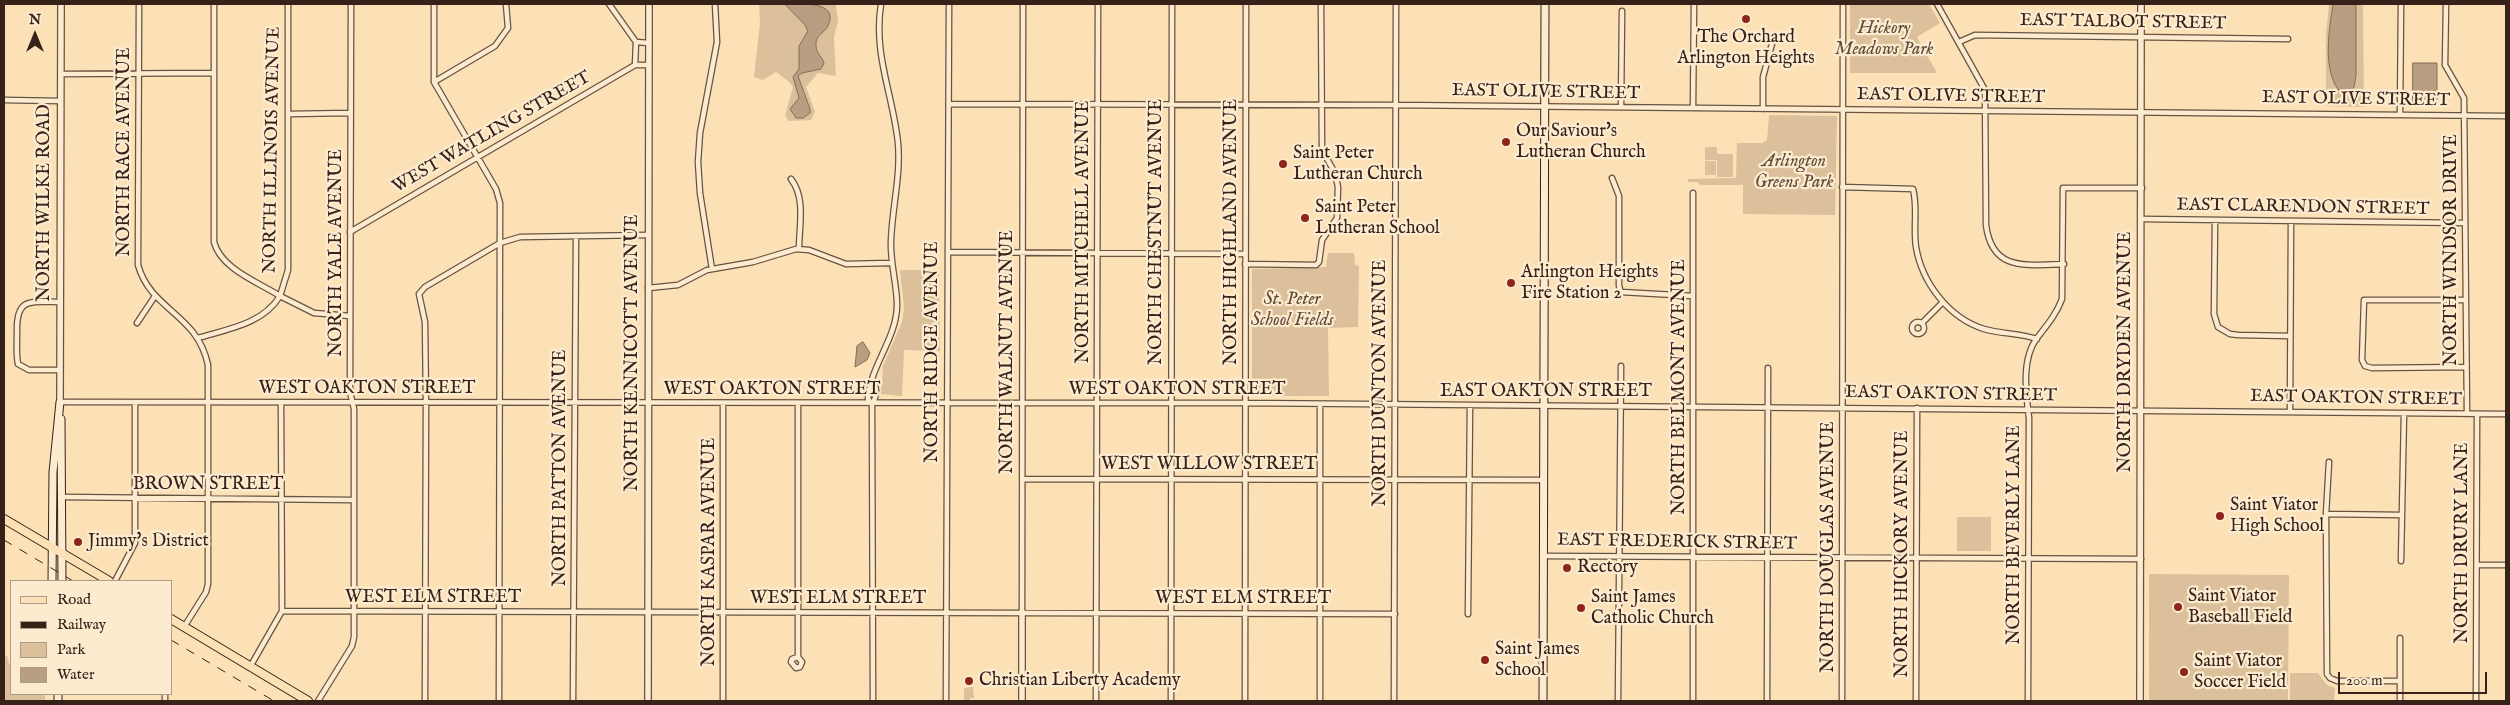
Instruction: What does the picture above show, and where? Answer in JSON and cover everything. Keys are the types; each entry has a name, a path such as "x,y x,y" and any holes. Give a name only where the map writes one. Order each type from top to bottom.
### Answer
{"main road":[{"path":"1543,701 1545,4"},
{"name":"NORTH WILKE ROAD","path":"60,402 62,580"},
{"name":"NORTH WILKE ROAD","path":"52,580 53,471 60,402"},
{"path":"4,519 107,580"},
{"path":"172,620 308,701"}],"street":[{"name":"NORTH WILKE ROAD","path":"60,402 61,4"},
{"name":"NORTH RACE AVENUE","path":"139,4 138,265 143,280 155,296 187,324 198,338"},
{"path":"214,4 212,228 215,247 223,259 235,269 280,296 314,313 350,316"},
{"name":"NORTH ILLINOIS AVENUE","path":"280,296 288,270 288,4"},
{"name":"NORTH YALE AVENUE","path":"318,701 354,642 353,403 350,392 351,4"},
{"path":"434,4 434,82 499,196 499,701"},
{"path":"434,82 495,46 508,28 506,4"},
{"path":"609,4 636,42 635,65 649,65"},
{"name":"NORTH KENNICOTT AVENUE","path":"648,701 649,4"},
{"path":"712,269 700,193 698,155 700,133 717,42 714,4"},
{"path":"873,701 872,404 876,399 876,385 873,380 896,315 897,302 890,263 891,231 897,197 898,152 878,48 880,4"},
{"name":"NORTH RIDGE AVENUE","path":"946,701 948,4"},
{"name":"NORTH WALNUT AVENUE","path":"1022,701 1023,4"},
{"name":"NORTH MITCHELL AVENUE","path":"1096,701 1098,4"},
{"name":"NORTH CHESTNUT AVENUE","path":"1171,701 1170,253 1172,4"},
{"name":"NORTH HIGHLAND AVENUE","path":"1245,701 1246,4"},
{"path":"1246,264 1316,265 1320,262 1322,240 1337,218 1338,187 1335,173 1322,150 1321,4"},
{"name":"NORTH DUNTON AVENUE","path":"1394,701 1396,4"},
{"path":"1694,4 1694,108"},
{"name":"NORTH DOUGLAS AVENUE","path":"1842,701 1843,4"},
{"path":"1937,4 1985,90 1986,224 1991,246 2001,257 2016,264 2064,264"},
{"name":"NORTH DRYDEN AVENUE","path":"2140,701 2142,410 2141,4"},
{"path":"2400,114 2401,4"},
{"name":"NORTH WINDSOR DRIVE","path":"2446,4 2446,65 2451,77 2462,92 2465,115 2467,414"},
{"path":"1621,107 1622,11"},
{"name":"EAST TALBOT STREET","path":"1959,42 1975,34 2288,38"},
{"path":"1763,109 1763,76 1773,40"},
{"path":"636,42 649,43"},
{"name":"WEST WATLING STREET","path":"350,232 635,65"},
{"path":"61,74 213,73"},
{"path":"4,100 60,101"},
{"name":"EAST OLIVE STREET","path":"949,104 1395,105 2506,116"},
{"path":"289,114 350,113"},
{"path":"1612,178 1619,196 1619,286 1621,292 1693,296"},
{"path":"791,180 798,188 800,198 799,249"},
{"path":"1842,187 1913,190 1917,250 1931,286 1943,302 1982,328 2037,339"},
{"name":"NORTH BEVERLY LANE","path":"2028,701 2027,363 2037,339 2059,307 2063,291 2063,188 2142,188"},
{"name":"NORTH BELMONT AVENUE","path":"1693,193 1693,701"},
{"name":"EAST CLARENDON STREET","path":"2142,220 2465,223"},
{"path":"2215,221 2214,314 2218,327 2230,334 2290,336"},
{"path":"2290,412 2291,221"},
{"path":"425,701 426,402 424,316 419,294 425,287 500,244 533,235 648,235"},
{"name":"NORTH PATTON AVENUE","path":"573,701 576,236"},
{"path":"648,288 678,286 712,269 753,262 786,250 809,250 846,264 890,263"},
{"path":"948,252 1246,254"},
{"path":"136,323 155,296"},
{"path":"184,627 207,588 208,365 198,338 250,322 273,307 280,296"},
{"path":"2465,300 2364,300 2362,360 2365,366 2371,368 2466,367"},
{"path":"60,302 27,303 22,306 17,316 18,364 29,370 60,370"},
{"path":"1922,323 1943,302"},
{"path":"1618,701 1621,366"},
{"path":"1767,701 1768,368"},
{"name":"WEST OAKTON STREET","path":"60,402 1245,403 1395,405"},
{"path":"798,402 798,657"},
{"path":"116,580 134,548 136,499 135,403"},
{"path":"250,667 282,611 281,403"},
{"name":"NORTH KASPAR AVENUE","path":"723,403 723,701"},
{"path":"1320,404 1320,701"},
{"name":"EAST OAKTON STREET","path":"1395,405 2506,414"},
{"path":"1468,614 1470,405"},
{"name":"NORTH HICKORY AVENUE","path":"1916,701 1917,408"},
{"path":"2401,562 2404,413"},
{"name":"NORTH DRURY LANE","path":"2476,701 2477,414"},
{"path":"2329,462 2326,514 2326,670 2330,678 2337,681 2400,682"},
{"name":"WEST WILLOW STREET","path":"1022,478 1543,480"},
{"name":"BROWN STREET","path":"62,498 353,500"},
{"path":"2326,514 2402,515"},
{"name":"EAST FREDERICK STREET","path":"1543,556 2141,559"},
{"path":"2477,565 2506,565"},
{"name":"WEST ELM STREET","path":"282,611 1395,614"},
{"path":"2400,638 2400,701"}],"green space":[{"path":"759,4 836,4 838,22 834,37 836,76 818,73 806,87 815,112 811,120 788,121 785,115 793,87 788,81 776,72 763,80 754,77 760,22"},
{"name":"Hickory Meadows Park","path":"1850,4 1929,4 1940,23 1917,37 1937,73 1850,73"},
{"path":"2329,4 2363,4 2364,107 2326,106 2326,34"},
{"name":"Arlington Greens Park","path":"1769,115 1837,116 1835,215 1743,214 1743,185 1700,185 1698,182 1688,182 1688,179 1736,178 1737,143 1763,143 1767,140"},
{"path":"1705,147 1717,147 1717,154 1733,154 1733,177 1717,177 1717,160 1705,160"},
{"path":"1705,161 1716,161 1716,175 1705,175"},
{"name":"St. Peter School Fields","path":"1328,253 1354,253 1355,265 1359,266 1358,327 1328,328 1329,396 1252,396 1252,269 1326,267"},
{"path":"900,270 939,270 940,351 904,350 902,396 881,394 883,366 902,322 904,308"},
{"path":"1957,517 1991,517 1991,551 1957,551"},
{"path":"2149,574 2289,575 2288,701 2149,701"},
{"path":"4,655 7,656 10,666 10,695 45,695 45,701 4,701"},
{"path":"2290,673 2318,673 2327,685 2335,688 2334,701 2290,701"},
{"path":"973,687 974,698 970,698 970,701 964,701 964,688"}],"water":[{"path":"785,4 816,5 828,12 830,18 828,26 816,42 817,52 824,63 821,69 802,73 798,76 810,109 810,113 803,118 796,118 790,109 799,98 793,77 799,69 799,46 808,31 805,25"},
{"path":"2333,4 2356,4 2356,76 2354,87 2349,94 2340,92 2334,83 2329,62 2328,50"},
{"path":"2413,63 2437,63 2437,104 2413,104"},
{"path":"863,342 870,353 867,360 855,367 857,346"}],"railway":[{"path":"4,540 71,580"},
{"path":"172,641 274,701"}],"place":[{"name":"The Orchard Arlington Heights","path":"1746,19"},
{"name":"Our Saviour's Lutheran Church","path":"1506,142"},
{"name":"Saint Peter Lutheran Church","path":"1283,164"},
{"name":"Saint Peter Lutheran School","path":"1305,218"},
{"name":"Arlington Heights Fire Station 2","path":"1511,283"},
{"name":"Saint Viator High School","path":"2220,516"},
{"name":"Jimmy's District","path":"78,542"},
{"name":"Rectory","path":"1567,568"},
{"name":"Saint Viator Baseball Field","path":"2178,607"},
{"name":"Saint James Catholic Church","path":"1581,608"},
{"name":"Saint James School","path":"1485,660"},
{"name":"Saint Viator Soccer Field","path":"2184,672"},
{"name":"Christian Liberty Academy","path":"969,681"}]}
